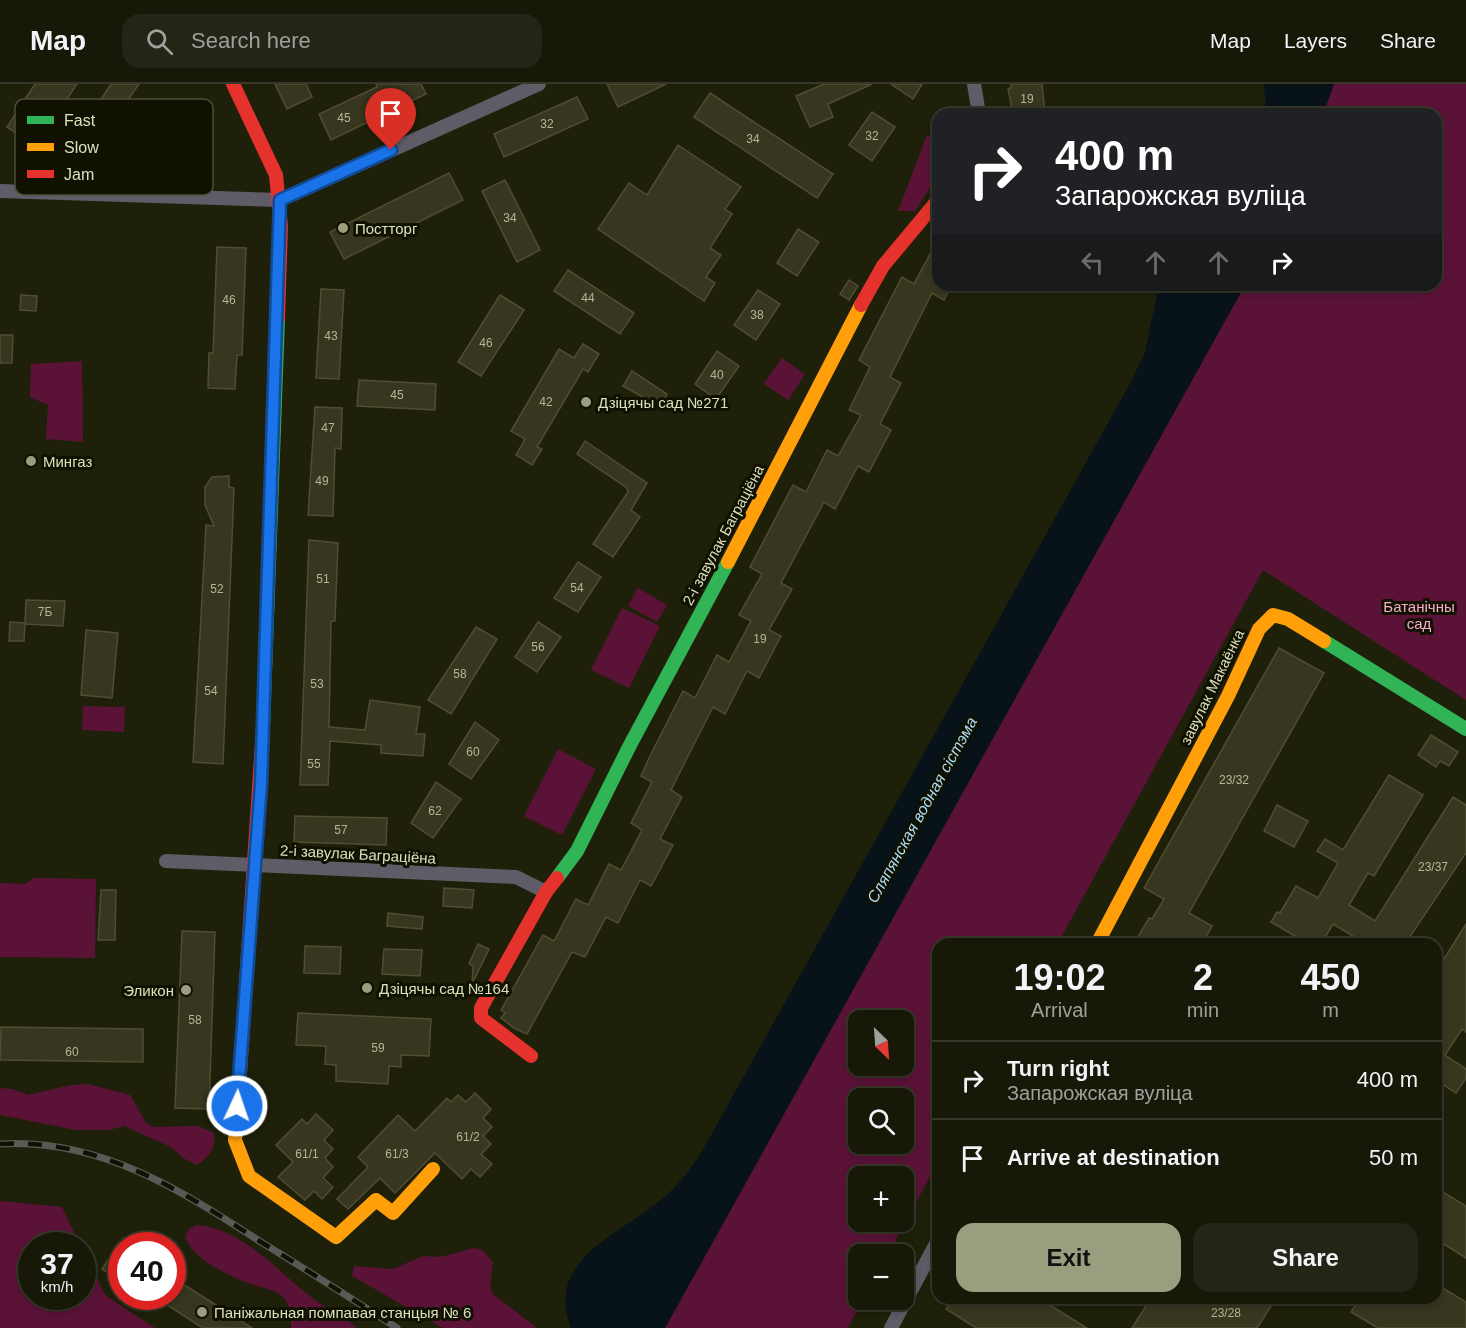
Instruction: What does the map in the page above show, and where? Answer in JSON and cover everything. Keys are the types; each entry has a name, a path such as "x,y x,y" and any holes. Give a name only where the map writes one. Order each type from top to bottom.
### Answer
{"street":[{"path":"233,84 276,176 280,200 256,865 236,1140 249,1176 336,1237 376,1200 393,1213 433,1170"},
{"path":"124,195 280,200 539,84"},
{"path":"974,84 978,108"},
{"path":"0,191 15,191"},
{"name":"2-і завулак Баграціёна","path":"531,1056 486,1025 480,1018 481,1008 546,892 577,851 628,747 786,454 849,325 883,266 932,207"},
{"name":"завулак Макаёнка","path":"1100,938 1228,696 1259,629 1273,615 1281,615 1297,624 1466,729"},
{"name":"2-і завулак Баграціёна","path":"166,861 516,877 546,892"},
{"path":"891,1328 932,1251"}],"green space":[{"name":"Батанічны сад","path":"1334,84 1466,84 1466,700 1263,570 1061,938 932,938 932,1173 914,1206 914,1166 848,1166 848,1232 900,1232 893,1244 848,1244 848,1310 857,1310 848,1328 665,1328 1242,291 1442,291 1442,108 1325,108"},
{"path":"927,135 932,138 932,185 915,211 898,211"},
{"path":"782,358 805,374 788,400 764,384"},
{"path":"82,361 83,442 46,439 48,405 30,397 31,364"},
{"path":"638,588 667,605 657,622 628,606"},
{"path":"622,608 660,626 629,688 591,670"},
{"path":"83,706 125,707 124,732 82,730"},
{"path":"558,749 596,769 562,835 524,816"},
{"path":"34,878 96,879 95,958 0,957 0,883 25,884"},
{"path":"88,1084 130,1095 146,1123 154,1127 198,1126 214,1133 211,1152 197,1165 183,1158 171,1147 124,1126 109,1130 76,1130 0,1115 0,1088 13,1089 28,1095 71,1085"},
{"path":"0,1201 62,1207 74,1232 18,1232 18,1310 96,1310 96,1277 108,1297 108,1310 128,1310 155,1328 0,1328"},
{"path":"196,1225 230,1234 260,1254 315,1300 357,1328 291,1328 289,1308 283,1297 271,1290 230,1276 203,1259 186,1239 189,1229"},
{"path":"474,1248 482,1250 493,1262 490,1286 493,1294 537,1328 443,1328 352,1276 354,1266 393,1269 423,1256 440,1257"}],"water":[{"path":"1264,84 1334,84 1325,108 1266,108"},
{"name":"Сляпянская водная сістэма","path":"1158,291 1242,291 665,1328 571,1328 566,1305 568,1285 576,1268 588,1253 604,1240 671,1191 690,1169 706,1144 1132,380 1145,352"}],"building":[{"path":"35,84 77,84 67,99 25,99"},
{"path":"111,84 139,84 129,99 101,99"},
{"path":"275,84 306,84 312,97 287,109"},
{"path":"376,84 421,84 426,94 331,140 319,114 377,87"},
{"path":"607,84 666,84 618,107"},
{"path":"824,84 872,84 828,104 833,117 810,127 796,96"},
{"path":"891,84 922,84 913,99"},
{"path":"1011,84 1042,84 1044,108 1012,108 1008,89 1011,88"},
{"path":"710,93 833,174 817,198 694,117"},
{"path":"577,97 588,119 504,157 494,134"},
{"path":"872,112 895,127 872,161 849,145"},
{"path":"15,115 15,132 7,127"},
{"path":"678,145 741,187 725,209 732,214 710,248 721,255 706,277 715,283 704,301 598,229 629,183 647,195"},
{"path":"449,173 463,200 344,259 330,232"},
{"path":"505,180 540,250 517,262 482,191"},
{"path":"798,229 819,242 797,276 777,263"},
{"path":"217,247 246,248 242,355 237,355 235,389 208,388 209,353 213,353"},
{"path":"932,250 932,291 949,291 944,300 932,293 890,377 901,383 880,424 891,430 869,472 858,466 835,509 824,502 781,583 792,589 769,630 781,636 759,678 747,671 725,714 713,707 671,790 682,797 660,839 673,845 651,886 640,880 618,923 606,917 585,957 572,952 527,1034 514,1028 501,1018 505,1013 501,1010 543,935 554,941 576,899 588,905 609,864 621,870 642,830 631,823 652,782 641,776 650,756 683,691 695,698 717,655 729,662 751,621 739,615 762,574 750,567 793,485 806,492 827,450 838,456 861,415 849,410 870,367 859,360 902,277 914,284"},
{"path":"568,270 634,313 620,334 554,291"},
{"path":"849,280 858,286 849,300 840,294"},
{"path":"321,289 344,290 339,379 316,378"},
{"path":"758,290 780,304 756,340 734,325"},
{"path":"21,295 37,296 36,311 20,310"},
{"path":"500,295 524,310 481,376 458,362"},
{"path":"0,335 13,335 12,363 0,363"},
{"path":"583,344 599,354 588,372 583,369 537,447 542,449 532,465 516,455 525,439 511,431 559,349 574,358"},
{"path":"717,351 739,366 716,399 695,384"},
{"path":"632,371 667,394 660,407 623,386"},
{"path":"359,380 436,384 435,410 357,406"},
{"path":"315,407 342,408 341,449 335,448 333,516 308,515"},
{"path":"585,441 647,483 631,510 640,517 613,557 593,544 628,492 627,488 577,454"},
{"path":"229,476 229,487 234,488 223,764 193,762 206,525 214,526 205,505 205,487 212,477"},
{"path":"309,540 338,543 335,621 331,621 329,727 365,730 370,700 420,707 416,734 425,734 423,756 381,753 381,745 330,741 328,785 300,785"},
{"path":"578,562 601,577 578,612 554,598"},
{"path":"26,600 65,601 63,626 25,624 24,641 9,641 10,622 25,623"},
{"path":"538,622 561,637 537,672 515,657"},
{"path":"476,627 497,639 451,714 428,700"},
{"path":"86,630 118,633 112,698 81,695"},
{"path":"1279,648 1324,673 1189,913 1212,926 1205,938 1137,938 1164,899 1144,888"},
{"path":"475,722 499,740 471,779 449,764"},
{"path":"1431,735 1458,752 1449,766 1440,761 1436,767 1418,755"},
{"path":"1389,775 1423,795 1374,876 1368,873 1349,905 1375,921 1453,797 1466,805 1466,853 1409,938 1356,938 1333,924 1325,938 1294,938 1295,936 1271,922 1277,912 1280,913 1296,886 1318,898 1338,863 1317,851 1325,839 1343,850"},
{"path":"436,782 461,799 433,838 411,823"},
{"path":"1277,805 1308,821 1294,847 1264,831"},
{"path":"295,816 387,818 386,845 294,842"},
{"path":"444,888 474,890 472,908 443,906"},
{"path":"101,890 116,890 115,940 98,940"},
{"path":"388,913 423,917 422,929 387,926"},
{"path":"1466,924 1466,1032 1462,1029 1445,1055 1466,1069 1466,1078 1456,1093 1442,1084 1442,962"},
{"path":"182,931 215,932 209,1109 175,1108"},
{"path":"478,944 489,949 472,984 473,966 469,964"},
{"path":"305,946 341,947 340,974 304,973"},
{"path":"384,949 422,950 420,976 382,974"},
{"path":"298,1013 431,1019 429,1056 401,1055 401,1067 389,1066 388,1084 336,1081 336,1065 325,1064 326,1046 296,1045"},
{"path":"1,1027 143,1029 143,1062 0,1060"},
{"path":"475,1093 491,1109 483,1118 492,1127 483,1136 491,1144 481,1154 492,1164 480,1177 471,1169 462,1179 435,1153 395,1193 380,1178 348,1209 337,1199 368,1167 358,1157 398,1115 415,1131 447,1098 451,1102 458,1095 466,1102"},
{"path":"316,1114 333,1130 324,1140 333,1149 325,1158 333,1167 323,1178 333,1187 322,1199 314,1191 305,1200 278,1177 293,1162 276,1145 302,1119 307,1124"},
{"path":"1442,1192 1466,1206 1466,1258 1442,1243"},
{"path":"108,1260 108,1273 102,1269"},
{"name":"Паніжальная помпавая станцыя № 6","path":"186,1286 252,1328 203,1328 175,1310 186,1310"},
{"path":"1442,1288 1466,1302 1466,1328 1378,1328 1351,1312 1356,1304 1442,1304"},
{"path":"950,1304 1048,1304 1087,1328 976,1328 946,1309"},
{"path":"1147,1304 1272,1304 1257,1328 1132,1328"}],"railway":[{"path":"0,1144 36,1144 71,1149 138,1171 200,1204 397,1328"}],"traffic: fast":[{"path":"263,727 278,318"},
{"path":"557,878 577,851 629,747 728,562"},
{"path":"1324,641 1466,729"}],"traffic: slow":[{"path":"728,562 861,305"},
{"path":"1100,938 1228,696 1259,629 1273,615 1288,619 1324,641"},
{"path":"238,1103 235,1140 249,1176 336,1237 376,1200 393,1213 433,1169"}],"traffic: jam":[{"path":"233,84 276,175 281,226 278,318"},
{"path":"861,305 883,266 932,207"},
{"path":"238,1103 263,727"},
{"path":"531,1056 481,1018 481,1008 546,892 557,878"}],"place":[{"name":"Постторг","path":"343,228"},
{"name":"Дзіцячы сад №271","path":"586,402"},
{"name":"Мингаз","path":"31,461"},
{"name":"Дзіцячы сад №164","path":"367,988"},
{"name":"Эликон","path":"186,990"},
{"name":"Паніжальная помпавая станцыя № 6","path":"202,1312"}],"route":[{"path":"237,1106 261,784 281,226 280,200 391,150"}]}
